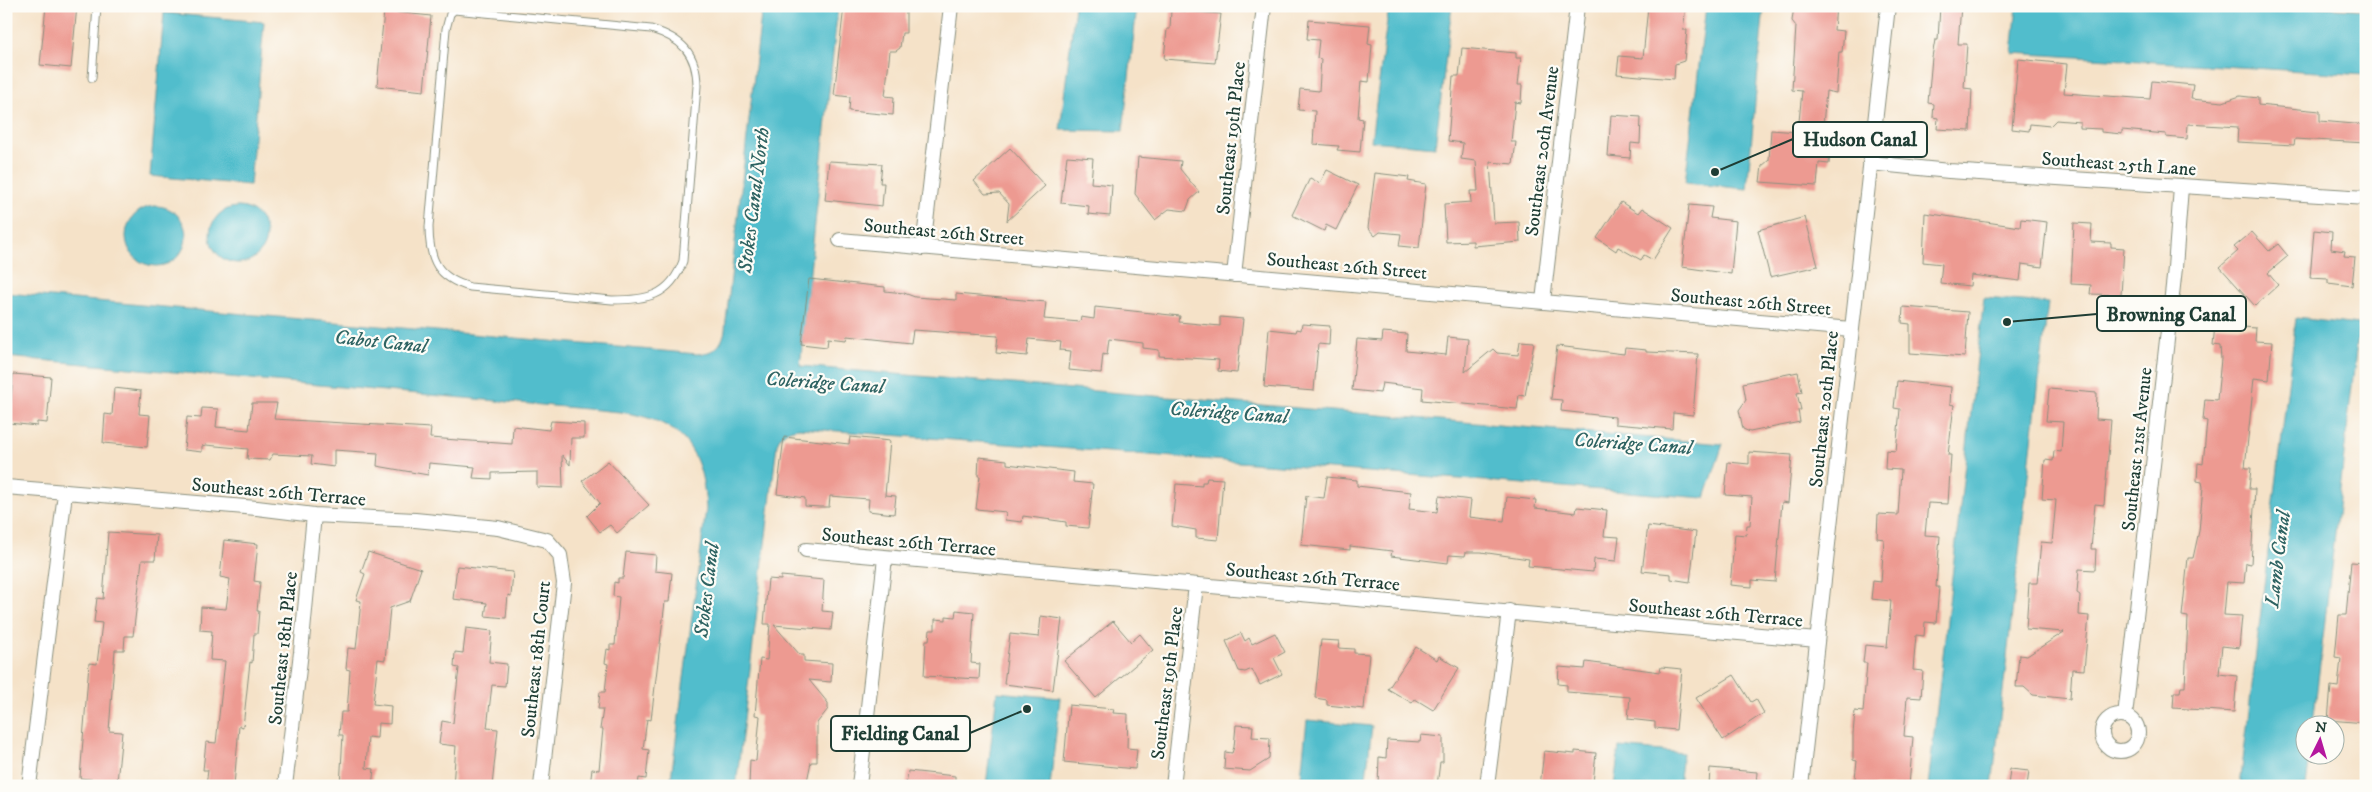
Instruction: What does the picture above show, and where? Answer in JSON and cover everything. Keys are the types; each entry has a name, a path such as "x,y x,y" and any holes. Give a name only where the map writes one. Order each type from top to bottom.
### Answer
{"street":[{"path":"923,248 951,6"},
{"name":"Southeast 19th Place","path":"1234,274 1264,6"},
{"name":"Southeast 20th Avenue","path":"1543,301 1577,6"},
{"name":"Southeast 20th Place","path":"1801,786 1888,6"},
{"name":"Southeast 25th Lane","path":"1870,163 1948,171 2366,198"},
{"name":"Southeast 21st Avenue","path":"2125,716 2174,277 2181,187"},
{"name":"Southeast 26th Street","path":"840,240 1851,329"},
{"name":"Southeast 26th Terrace","path":"6,486 314,515 415,520 498,528 547,540"},
{"path":"29,786 65,493"},
{"name":"Southeast 18th Place","path":"285,786 301,652 314,515"},
{"name":"Southeast 18th Court","path":"541,786 564,583 560,555 547,540"},
{"name":"Southeast 26th Terrace","path":"806,550 1817,640"},
{"path":"859,786 885,558"},
{"name":"Southeast 19th Place","path":"1173,786 1196,585"},
{"path":"1487,786 1509,612"}],"lane":[{"path":"92,78 97,6"},
{"path":"454,8 651,29 675,37 685,48 697,72 697,86 683,261 678,274 660,293 634,300 612,300 470,287 458,284 445,276 436,265 431,256 429,228 446,29 450,14 454,8"}],"water":[{"path":"762,6 838,6 800,366 1723,444 1705,498 799,428 791,429 783,434 777,444 736,786 670,786 706,509 700,469 694,454 685,441 673,430 659,422 620,412 6,357 6,293 697,354 708,352 719,345 725,330"},
{"path":"1075,6 1137,6 1123,131 1060,130"},
{"path":"1389,6 1452,6 1435,147 1371,141"},
{"path":"1706,6 1764,6 1747,189 1685,183"},
{"path":"2017,6 2305,6 2366,10 2366,75 2012,53"},
{"path":"164,13 264,22 250,185 150,176"},
{"path":"150,206 162,206 173,211 181,219 186,230 184,248 173,261 162,266 150,266 139,261 131,253 126,242 126,230 131,219 139,211"},
{"path":"232,207 244,207 254,211 262,219 266,235 262,251 254,259 244,263 232,263 222,259 214,251 210,241 210,229 214,219 222,211"},
{"path":"1984,298 2048,303 1992,786 1928,786"},
{"name":"Lamb Canal","path":"2296,318 2359,325 2314,714 2294,714 2294,764 2309,764 2306,786 2240,786"},
{"path":"997,692 1060,698 1050,786 986,786"},
{"path":"1307,720 1372,726 1365,786 1300,786"},
{"path":"1619,747 1683,753 1679,786 1614,786"}],"building":[{"path":"46,6 77,6 71,68 40,65"},
{"path":"844,6 906,6 906,33 902,33 900,48 896,51 890,51 885,96 894,97 893,115 849,111 850,97 834,95"},
{"path":"1648,6 1686,6 1683,30 1687,30 1684,61 1675,64 1674,79 1617,74 1619,56 1643,58"},
{"path":"1794,6 1836,6 1834,30 1844,31 1842,52 1839,52 1836,93 1826,91 1822,137 1831,138 1829,164 1819,163 1817,186 1760,182 1762,166 1769,160 1771,130 1798,132 1802,91 1792,90 1796,26 1792,21"},
{"path":"1940,6 1961,6 1958,44 1967,44 1964,88 1972,89 1970,131 1937,129 1938,118 1933,117 1934,104 1928,103 1932,57 1935,40 1938,40"},
{"path":"1171,10 1221,14 1215,63 1164,59 1167,29 1170,29"},
{"path":"384,11 431,16 424,91 377,86"},
{"path":"1309,20 1370,25 1368,44 1372,45 1369,82 1361,81 1358,118 1363,119 1360,152 1337,150 1339,146 1313,144 1315,111 1298,110 1300,89 1319,91 1321,59 1317,58 1319,40 1307,39"},
{"path":"1462,48 1516,53 1516,58 1521,58 1518,85 1522,85 1521,103 1515,102 1511,142 1516,142 1513,164 1490,162 1494,223 1519,222 1520,242 1473,246 1473,241 1446,242 1444,204 1471,202 1470,191 1478,191 1476,161 1461,159 1463,143 1448,141 1453,76 1459,76"},
{"path":"2018,59 2067,64 2064,93 2150,99 2152,81 2193,85 2191,99 2223,102 2240,96 2258,98 2258,105 2320,111 2320,121 2366,125 2366,143 2295,139 2294,145 2237,142 2238,127 2188,124 2187,139 2166,137 2166,134 2122,130 2122,134 2101,132 2101,129 2080,128 2080,122 2056,120 2050,126 2030,124 2029,131 2012,129"},
{"path":"1611,115 1641,117 1640,144 1631,143 1630,158 1608,156"},
{"path":"1010,148 1045,186 1007,221 1009,204 999,193 985,194 974,181"},
{"path":"1067,156 1093,158 1091,183 1112,185 1110,216 1088,214 1089,206 1061,203"},
{"path":"1138,157 1181,161 1180,169 1199,192 1190,200 1186,211 1169,209 1155,220 1135,194"},
{"path":"829,161 882,164 880,183 884,183 882,206 825,200"},
{"path":"1327,170 1358,185 1336,230 1326,225 1324,231 1292,215 1310,178 1320,183"},
{"path":"1375,173 1409,177 1408,181 1426,184 1419,248 1399,246 1401,234 1380,232 1375,236 1368,228"},
{"path":"1621,202 1638,213 1642,208 1673,228 1653,260 1644,255 1641,260 1618,247 1616,251 1597,238"},
{"path":"1689,205 1712,207 1710,218 1736,221 1731,274 1682,267"},
{"path":"1925,213 2020,227 2021,219 2047,222 2042,267 2022,264 2020,281 1971,275 1970,286 1940,283 1942,264 1923,262"},
{"path":"1805,217 1818,266 1770,277 1758,230"},
{"path":"2074,223 2092,224 2091,242 2111,243 2111,247 2124,248 2121,295 2090,294 2091,285 2071,284"},
{"path":"2314,230 2332,232 2331,249 2345,251 2344,256 2355,257 2352,286 2328,283 2328,279 2310,278"},
{"path":"2252,232 2269,251 2278,244 2288,256 2268,273 2278,285 2255,306 2220,267 2238,251 2234,247"},
{"path":"809,279 885,287 885,291 904,293 915,297 956,300 956,294 1046,302 1044,319 1080,322 1081,317 1094,319 1095,307 1180,316 1179,322 1220,326 1220,317 1243,319 1237,373 1218,371 1219,360 1159,356 1159,350 1143,348 1143,343 1109,339 1107,355 1103,354 1101,373 1069,370 1071,351 1060,350 1061,342 1029,339 1027,356 996,353 998,336 913,330 911,343 847,336 846,340 828,338 827,347 801,344"},
{"path":"1903,307 1968,312 1965,357 1910,353 1910,324 1902,323"},
{"path":"1302,324 1330,326 1329,345 1318,344 1314,391 1264,387 1269,329 1296,332 1297,329 1301,330"},
{"path":"2215,325 2256,328 2255,341 2272,342 2269,380 2254,378 2245,468 2251,468 2249,489 2255,489 2251,564 2246,563 2244,583 2227,582 2224,615 2242,616 2239,648 2222,646 2219,674 2237,676 2234,712 2173,708 2174,692 2180,692 2181,687 2185,687 2188,617 2182,616 2188,558 2193,558 2199,531 2203,487 2202,482 2197,481 2198,463 2203,464 2207,421 2203,420 2205,399 2217,400 2221,359 2220,346 2213,345"},
{"path":"1383,332 1407,334 1406,351 1446,355 1448,337 1468,339 1465,372 1493,349 1497,353 1518,355 1520,341 1534,342 1525,396 1519,395 1517,409 1422,400 1423,388 1382,383 1380,393 1352,390 1357,339 1382,341"},
{"path":"1557,346 1624,354 1625,348 1646,350 1646,352 1698,354 1693,415 1673,413 1672,429 1615,424 1615,417 1561,411 1562,400 1551,399"},
{"path":"1798,372 1802,392 1797,393 1801,410 1798,410 1800,422 1750,432 1743,429 1739,410 1746,400 1743,383"},
{"path":"13,374 51,377 47,423 37,422 37,426 9,423"},
{"path":"1897,381 1951,387 1950,404 1954,405 1948,455 1951,455 1948,504 1928,503 1925,535 1940,536 1936,587 1939,587 1936,623 1925,622 1924,636 1916,635 1913,670 1923,671 1921,698 1907,697 1904,736 1913,737 1909,786 1854,786 1857,761 1853,760 1853,734 1855,711 1863,712 1867,663 1863,663 1865,645 1887,647 1891,601 1871,599 1873,581 1881,582 1884,539 1877,538 1878,514 1898,515 1901,470 1885,469 1886,450 1896,451 1900,409 1894,408"},
{"path":"114,388 141,391 139,414 150,415 147,447 103,443 105,414 112,415"},
{"path":"2049,389 2097,393 2096,419 2111,420 2104,505 2095,504 2091,549 2096,549 2095,570 2079,569 2077,593 2080,595 2079,615 2089,616 2084,670 2072,669 2070,699 2033,695 2024,687 2016,687 2019,655 2027,656 2064,632 2026,629 2029,583 2037,583 2041,542 2052,543 2056,500 2042,499 2045,460 2053,461 2054,451 2061,452 2063,422 2046,421"},
{"path":"252,403 277,403 274,419 431,428 430,438 512,444 513,426 549,430 551,421 584,423 584,438 571,438 570,465 562,455 563,488 537,487 537,472 492,473 492,479 473,478 475,467 429,463 428,475 377,466 378,453 334,450 334,467 311,464 312,456 273,454 270,460 247,459 248,449 206,445 202,446 202,452 184,450 187,417 201,418 202,408 218,409 216,427 249,430"},
{"path":"784,437 849,444 850,437 890,441 885,495 896,496 894,514 868,511 869,499 830,496 829,507 820,507 805,506 805,498 777,494"},
{"path":"1749,452 1792,455 1788,503 1782,502 1775,582 1752,580 1752,587 1730,585 1735,534 1746,535 1747,525 1750,525 1752,497 1725,495 1728,462 1749,464"},
{"path":"979,457 1007,460 1007,464 1074,472 1073,482 1093,484 1088,528 1066,526 1066,522 1023,516 1022,522 1005,520 1006,512 976,509 980,476 978,476"},
{"path":"608,461 649,505 617,533 610,525 600,532 587,516 600,503 582,481"},
{"path":"1327,477 1357,480 1357,486 1411,492 1409,509 1437,512 1439,496 1471,500 1469,517 1504,521 1507,497 1536,500 1535,508 1576,513 1577,507 1607,510 1604,536 1619,537 1616,561 1594,559 1593,572 1528,566 1529,559 1481,552 1466,552 1465,556 1449,555 1448,563 1391,556 1392,551 1350,546 1350,550 1301,545 1306,496 1324,498"},
{"path":"1207,478 1223,479 1218,540 1196,538 1196,530 1172,526 1176,484 1202,486 1202,482 1206,482"},
{"path":"1648,526 1696,532 1690,582 1671,579 1671,574 1642,571"},
{"path":"108,532 157,535 155,560 142,560 133,636 125,636 124,650 115,650 109,731 122,732 117,782 80,778 89,663 97,664 102,623 94,622 97,598 103,599"},
{"path":"224,540 258,544 254,581 260,582 257,611 259,611 257,634 254,634 252,663 250,662 243,727 239,726 234,786 206,786 208,770 203,770 206,742 216,743 225,661 210,660 212,631 200,630 201,607 226,609 230,579 220,577"},
{"path":"368,552 421,569 410,601 390,608 385,660 378,659 373,704 391,706 390,724 378,723 377,738 368,737 366,768 374,769 372,786 340,786 343,735 339,735 341,712 347,712 350,670 346,669 348,648 356,649 361,601 356,600 365,574 361,572"},
{"path":"626,552 656,555 655,571 672,573 669,602 665,602 651,720 647,719 643,749 649,750 646,779 639,778 638,786 590,786 592,769 599,770 603,729 600,729 603,709 598,709 600,692 605,692 608,664 605,663 607,649 610,650 610,645 615,645 619,597 613,596 614,582 618,583 618,578 623,578"},
{"path":"2351,562 2366,563 2366,723 2344,721 2344,714 2329,714 2331,686 2338,687 2341,658 2335,657 2339,615 2346,615"},
{"path":"457,566 513,572 511,596 508,595 506,618 485,616 487,603 453,599"},
{"path":"781,576 824,580 822,611 833,612 831,630 774,625 800,655 804,655 804,661 832,663 831,682 809,680 828,703 828,709 817,723 817,762 811,762 806,786 749,786 750,760 756,761 760,716 755,715 760,659 767,660 770,624 764,624 768,579 781,580"},
{"path":"956,610 974,612 971,663 980,664 979,679 924,676 926,640 929,640 930,630 935,630 935,619 946,620 946,616 955,617"},
{"path":"1041,616 1062,619 1053,690 1004,684 1010,634 1039,637"},
{"path":"1113,621 1131,642 1140,634 1153,650 1096,698 1064,661"},
{"path":"466,628 492,631 489,662 507,664 505,686 492,685 487,728 498,729 492,786 453,786 456,746 439,744 442,721 453,723 459,668 454,667 455,652 463,653"},
{"path":"1241,633 1245,641 1249,638 1252,644 1275,633 1285,652 1274,658 1282,674 1260,685 1252,669 1245,672 1239,671 1226,641"},
{"path":"1321,640 1339,641 1338,648 1354,649 1354,653 1369,654 1364,709 1327,705 1327,700 1315,698"},
{"path":"1416,647 1437,660 1439,656 1459,668 1433,710 1415,699 1412,703 1388,689"},
{"path":"1586,662 1660,672 1661,667 1682,669 1676,730 1655,728 1655,722 1628,719 1630,697 1567,692 1567,685 1558,684 1559,667 1585,669"},
{"path":"1734,675 1751,702 1756,699 1764,713 1723,740 1696,698"},
{"path":"1069,705 1114,709 1113,713 1128,714 1127,748 1137,749 1135,769 1064,762"},
{"path":"1236,725 1253,726 1252,737 1270,738 1269,759 1250,771 1224,769 1225,752 1232,753 1234,747"},
{"path":"1421,735 1443,737 1443,762 1440,762 1437,786 1378,786 1379,757 1386,758 1387,740 1420,742"},
{"path":"1544,751 1575,754 1575,751 1596,753 1593,783 1586,783 1586,786 1540,786"},
{"path":"1710,768 1757,772 1756,786 1709,786"},
{"path":"2010,769 2029,771 2027,786 2008,786"},
{"path":"908,771 955,776 955,786 906,786"}],"place":[{"name":"Hudson Canal","path":"1715,172"},
{"name":"Browning Canal","path":"2007,322"},
{"name":"Fielding Canal","path":"1027,709"}],"water label":[{"name":"Stokes Canal North","path":"753,200"},
{"name":"Cabot Canal","path":"381,341"},
{"name":"Coleridge Canal","path":"825,382"},
{"name":"Coleridge Canal","path":"1229,412"},
{"name":"Coleridge Canal","path":"1633,443"},
{"name":"Stokes Canal","path":"706,590"}]}
